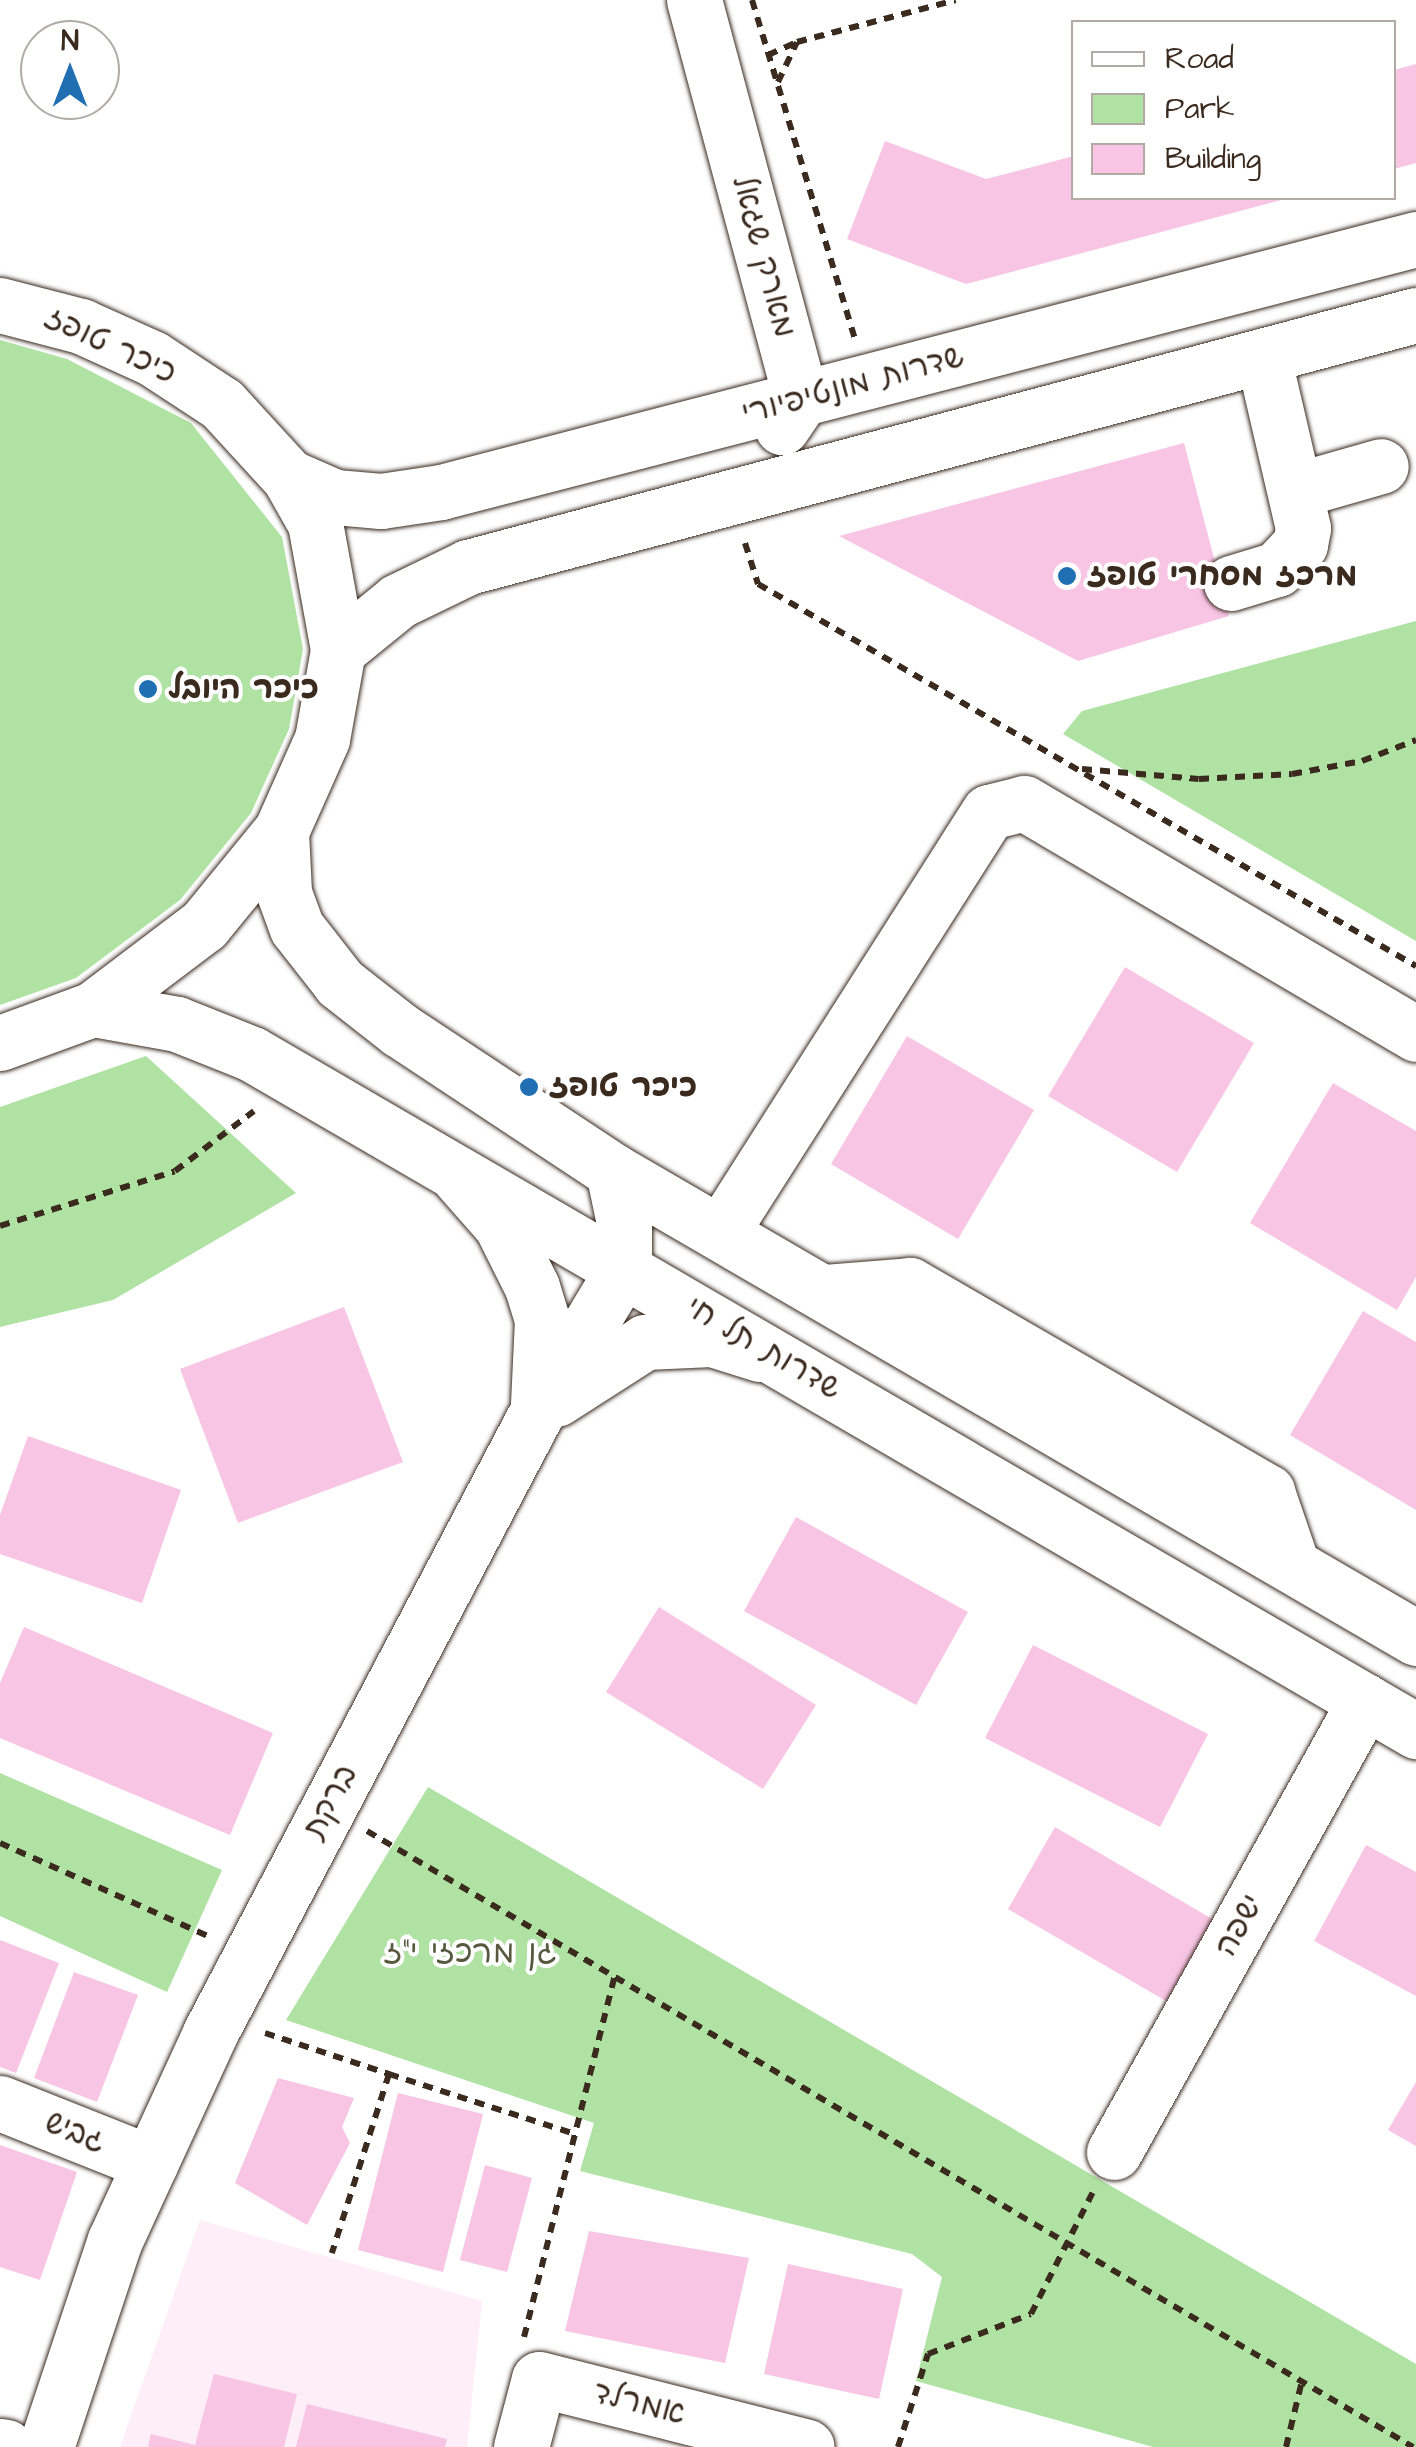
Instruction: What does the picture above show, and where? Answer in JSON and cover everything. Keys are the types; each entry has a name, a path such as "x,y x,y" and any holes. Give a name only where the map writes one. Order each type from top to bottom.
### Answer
{"street":[{"name":"מארק שגאל","path":"694,0 801,398"},
{"name":"שדרות מונטיפיורי","path":"289,477 336,497 396,499 503,478 1416,239"},
{"name":"כיכר טופז","path":"0,1043 93,1009 204,925 281,831 322,739 338,650 315,524 289,477 222,404 152,358 7,298"},
{"path":"338,650 398,601 468,567 1416,316"},
{"path":"1231,584 1290,559 1303,528 1263,356"},
{"path":"730,496 801,398"},
{"path":"1297,490 1380,466"},
{"path":"721,1232 989,812 1024,803 1416,1034"},
{"path":"281,831 284,893 291,916 340,983 613,1171 1416,1638"},
{"name":"שדרות תל חי","path":"93,1009 216,1036 624,1268 1416,1732"},
{"path":"450,1168 501,1225 532,1288 542,1319 537,1412"},
{"path":"613,1171 624,1223 624,1268"},
{"name":"ברקת","path":"46,2447 115,2240 210,2033 537,1412 624,1268"},
{"path":"537,1412 645,1342 712,1338 784,1362"},
{"name":"ישפה","path":"1114,2152 1365,1701"},
{"name":"גביש","path":"0,2103 151,2162"},
{"path":"521,2447 539,2379"},
{"name":"אמרלד","path":"539,2379 807,2447"}],"path":[{"path":"752,0 860,354"},
{"path":"768,54 797,42 956,0"},
{"path":"777,84 797,42"},
{"path":"730,496 758,584 1416,966"},
{"path":"1076,768 1199,779 1292,774 1362,761 1416,740"},
{"path":"0,1226 175,1171 254,1111"},
{"path":"366,1830 1413,2447"},
{"path":"0,1843 220,1942"},
{"path":"539,2379 515,2372 615,1976"},
{"path":"258,2031 575,2134"},
{"path":"332,2253 389,2074"},
{"path":"898,2447 928,2354 1030,2314 1114,2152"},
{"path":"1286,2447 1302,2381"}],"shaded area":[{"path":"200,2220 482,2301 467,2447 120,2447"}],"green space":[{"name":"כיכר היובל","path":"0,340 67,359 191,423 282,537 303,649 289,729 251,813 180,900 76,978 0,1005"},
{"path":"1416,621 1416,941 1063,734 1082,711"},
{"path":"146,1056 296,1193 113,1300 0,1327 0,1107"},
{"path":"0,1773 222,1870 167,1992 0,1916"},
{"name":"גן מרכזי י\"ז","path":"428,1787 1416,2364 1416,2447 1153,2447 916,2381 942,2277 912,2254 580,2171 594,2123 286,2020"}],"building":[{"path":"1416,64 1416,163 1396,168 1396,69"},
{"path":"885,141 986,179 1071,157 1071,200 1281,200 966,284 847,239"},
{"name":"מרכז מסחרי טופז","path":"1184,443 1229,616 1078,661 839,536"},
{"path":"1125,967 1254,1043 1177,1172 1048,1096"},
{"path":"907,1036 1034,1110 958,1239 831,1164"},
{"path":"1333,1083 1416,1131 1416,1277 1397,1310 1250,1223"},
{"path":"344,1307 403,1462 238,1523 180,1369"},
{"path":"1363,1311 1416,1342 1416,1510 1290,1435"},
{"path":"28,1436 181,1490 142,1603 0,1554 0,1515"},
{"path":"796,1517 968,1612 916,1705 744,1611"},
{"path":"659,1607 816,1705 763,1789 606,1692"},
{"path":"24,1627 273,1733 230,1835 0,1738 0,1683"},
{"path":"1033,1645 1208,1734 1160,1827 985,1738"},
{"path":"1055,1827 1214,1920 1166,2001 1008,1909"},
{"path":"1366,1845 1416,1872 1416,1996 1314,1941"},
{"path":"0,1940 59,1963 16,2073 0,2067"},
{"path":"74,1972 138,1995 97,2102 34,2078"},
{"path":"278,2078 354,2098 342,2127 350,2143 307,2225 235,2183"},
{"path":"1416,2082 1416,2146 1388,2130"},
{"path":"398,2093 483,2114 443,2272 358,2250"},
{"path":"0,2145 77,2172 40,2280 0,2267"},
{"path":"485,2165 532,2178 507,2272 460,2260"},
{"path":"589,2231 749,2258 725,2363 565,2331"},
{"path":"788,2264 903,2289 879,2399 764,2374"},
{"path":"214,2374 297,2394 284,2447 148,2447 151,2434 195,2445"},
{"path":"307,2404 447,2439 445,2447 296,2447"}],"place":[{"name":"מרכז מסחרי טופז","path":"1067,576"},
{"name":"כיכר היובל","path":"148,689"},
{"name":"כיכר טופז","path":"529,1087"}]}
